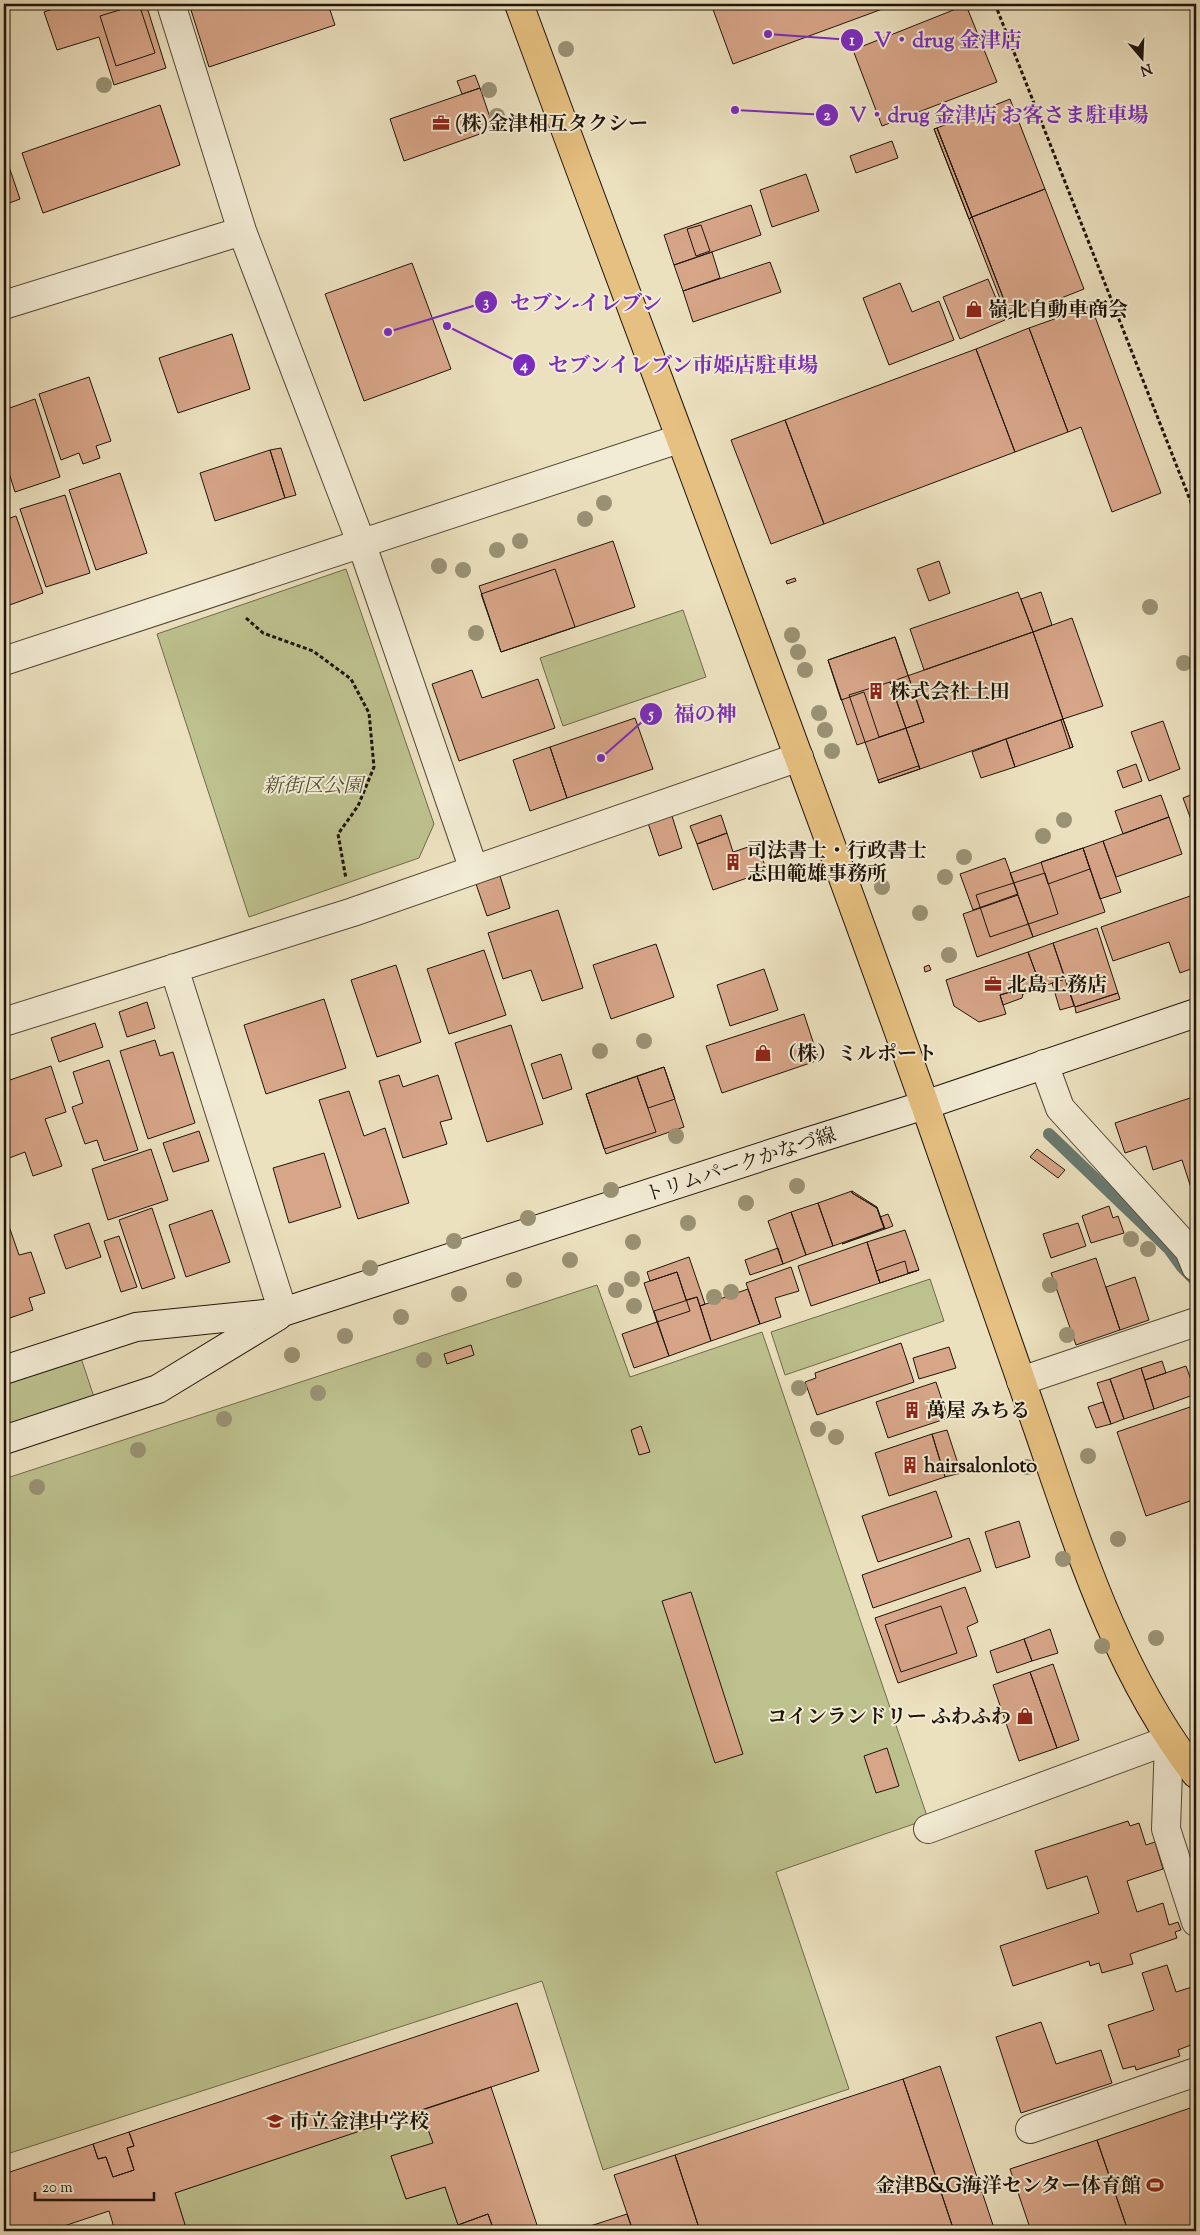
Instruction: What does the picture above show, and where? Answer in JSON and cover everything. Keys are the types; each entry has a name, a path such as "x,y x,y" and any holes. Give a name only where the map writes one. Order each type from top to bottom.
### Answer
{"main road":[{"path":"519,4 799,757 925,1105 1076,1541 1140,1689 1169,1740 1196,1774"}],"street":[{"path":"171,4 242,231 362,545 474,870"},
{"path":"4,305 242,231"},
{"path":"4,662 680,439"},
{"path":"4,1022 353,912 799,757"},
{"path":"174,968 283,1312"},
{"name":"トリムパークかなづ線","path":"4,1370 136,1327 283,1312 925,1105 1196,1013"},
{"path":"1044,1064 1060,1108 1189,1250 1196,1267"},
{"name":"トリムパークかなづ線","path":"4,1440 158,1389 283,1312"},
{"path":"1022,1381 1196,1322"},
{"path":"928,1828 1169,1740 1166,1829 1196,1922"},
{"path":"1030,2129 1196,2072"}],"path":[{"path":"995,4 1196,515"},
{"path":"244,613 247,620 263,632 313,651 351,678 369,713 374,767 358,806 338,834 353,912"}],"green space":[{"name":"新街区公園","path":"346,569 434,824 419,858 249,917 157,634"},
{"path":"683,610 706,677 563,726 540,658"},
{"path":"930,1279 944,1321 785,1375 771,1332"},
{"path":"597,1285 630,1377 762,1332 928,1819 776,1872 849,2089 603,2170 542,1981 4,2155 4,1479"},
{"path":"80,1355 94,1397 4,1426 4,1380"},
{"path":"421,2110 433,2143 391,2156 406,2199 445,2187 458,2225 438,2231 187,2231 175,2193"}],"building":[{"path":"68,4 146,4 166,68 114,85 99,37 57,50 44,12"},
{"path":"139,4 155,53 116,66 100,16"},
{"path":"210,4 328,4 335,25 209,67 191,10"},
{"path":"711,4 896,4 733,64"},
{"path":"966,5 997,82 882,126 853,50"},
{"path":"475,75 480,88 462,94 457,81"},
{"path":"480,88 494,129 404,161 390,119"},
{"path":"1010,99 1045,189 972,217 937,128"},
{"path":"160,105 180,165 43,213 22,153"},
{"path":"937,128 972,217 969,219 934,129"},
{"path":"937,128 972,217 969,219 934,129"},
{"path":"892,141 898,158 856,173 850,156"},
{"path":"4,152 20,199 4,205"},
{"path":"806,174 819,211 772,227 760,190"},
{"path":"1045,189 1084,289 1011,318 972,217"},
{"path":"751,205 761,235 674,265 664,235"},
{"path":"972,217 1011,318 1008,319 969,219"},
{"path":"701,225 710,251 696,256 687,229"},
{"path":"712,252 720,278 683,291 674,265"},
{"path":"770,262 781,292 693,322 683,291"},
{"path":"412,263 451,369 364,401 325,294"},
{"name":"嶺北自動車商会","path":"988,279 1005,320 960,339 943,297"},
{"path":"900,283 912,312 939,301 954,340 889,365 863,298"},
{"path":"1091,306 1161,493 1112,512 1081,427 1068,432 1029,328"},
{"path":"1029,328 1068,432 1015,452 976,349"},
{"path":"232,334 250,389 178,413 159,358"},
{"path":"976,349 1015,452 824,524 785,420"},
{"path":"89,377 111,441 96,446 100,458 83,464 79,453 61,460 39,394"},
{"path":"35,399 60,477 15,492 4,457 4,410"},
{"path":"785,420 824,524 771,544 731,440"},
{"path":"281,448 296,495 285,498 270,450"},
{"path":"270,450 285,498 215,521 200,473"},
{"path":"120,473 147,553 96,570 69,490"},
{"path":"65,495 90,573 46,587 20,509"},
{"path":"16,516 43,593 4,607 4,520"},
{"path":"613,541 635,607 501,652 479,586"},
{"path":"939,561 950,593 929,601 917,569"},
{"path":"555,569 575,627 501,652 481,594"},
{"path":"795,578 796,581 787,584 786,581"},
{"path":"1018,592 1033,632 924,670 910,629"},
{"path":"1041,592 1052,625 1033,632 1021,599"},
{"path":"1072,618 1103,706 1063,719 1033,632"},
{"path":"1033,632 1063,719 920,769 890,682"},
{"name":"株式会社土田","path":"895,637 924,722 879,737 864,692 841,700 828,660"},
{"name":"株式会社土田","path":"895,637 924,722 857,745 828,660"},
{"path":"472,670 482,698 538,679 555,728 459,761 432,684"},
{"path":"890,682 920,769 879,783 849,695"},
{"path":"635,718 653,769 567,798 550,747"},
{"path":"1063,719 1073,747 1070,748 1061,720"},
{"path":"1063,719 1073,747 1015,767 1006,739"},
{"path":"1163,721 1180,769 1149,781 1131,732"},
{"path":"1006,739 1015,767 981,778 972,752"},
{"path":"550,747 567,798 530,811 513,760"},
{"path":"1136,764 1142,781 1123,788 1117,771"},
{"path":"918,766 920,769 879,783 878,780"},
{"path":"1196,793 1196,833 1183,798"},
{"path":"1161,795 1169,817 1123,834 1115,811"},
{"path":"721,815 727,833 697,844 690,826"},
{"path":"672,816 682,848 659,856 648,823"},
{"path":"1169,817 1182,854 1116,877 1103,841"},
{"name":"司法書士・行政書士 志田範雄事務所","path":"727,833 733,852 757,844 767,871 713,890 697,844"},
{"path":"1103,841 1121,892 1100,899 1083,848"},
{"path":"1083,848 1090,869 1048,884 1041,862"},
{"path":"1083,848 1105,912 1033,937 1010,873"},
{"path":"1005,858 1018,894 973,910 960,874"},
{"path":"1045,873 1058,914 990,937 976,895"},
{"path":"500,876 510,908 487,916 476,884"},
{"path":"1196,894 1196,967 1180,973 1169,942 1113,961 1101,927"},
{"path":"1018,895 1033,937 977,957 963,914"},
{"path":"558,910 583,988 542,1001 531,970 503,979 488,933"},
{"path":"1097,928 1118,993 1075,1007 1053,943"},
{"path":"1053,943 1065,979 1041,987 1028,952"},
{"path":"656,944 674,997 611,1019 593,965"},
{"path":"484,950 506,1015 449,1034 427,969"},
{"name":"北島工務店","path":"1028,952 1041,987 1022,994 1017,990 1000,995 1006,1014 979,1022 954,1006 946,980"},
{"path":"396,965 421,1042 377,1057 351,980"},
{"path":"929,965 931,970 925,972 924,967"},
{"path":"764,969 778,1010 730,1026 717,985"},
{"path":"1065,979 1074,1006 1060,1010 1052,983"},
{"path":"1041,988 1023,994 1022,998 1003,1005 1000,995 1017,990 1022,994"},
{"path":"1118,993 1120,999 1076,1013 1075,1007"},
{"path":"324,999 346,1068 266,1094 244,1025"},
{"path":"147,1002 155,1028 127,1037 119,1012"},
{"name":"（株）ミルポート","path":"804,1014 819,1060 722,1093 706,1046"},
{"path":"95,1023 103,1047 59,1062 51,1038"},
{"path":"511,1025 543,1124 487,1142 455,1043"},
{"path":"155,1040 160,1056 173,1052 195,1123 148,1139 120,1051"},
{"path":"561,1054 572,1089 543,1099 531,1064"},
{"path":"109,1060 138,1150 104,1161 97,1140 85,1144 72,1107 83,1103 73,1072"},
{"path":"51,1066 66,1112 45,1119 62,1166 33,1176 25,1152 4,1160 4,1082"},
{"path":"664,1067 684,1127 606,1154 586,1094"},
{"path":"664,1067 675,1099 648,1108 637,1076"},
{"path":"399,1075 403,1087 438,1075 452,1119 440,1122 447,1144 403,1158 379,1081"},
{"path":"637,1076 656,1132 604,1149 586,1094"},
{"path":"349,1091 364,1136 385,1128 409,1203 358,1219 319,1100"},
{"path":"1196,1096 1195,1200 1182,1160 1153,1170 1146,1146 1125,1153 1115,1123"},
{"path":"199,1131 209,1161 173,1172 163,1143"},
{"path":"151,1149 168,1200 108,1220 92,1169"},
{"path":"1037,1149 1065,1170 1058,1178 1030,1157"},
{"path":"324,1153 341,1207 289,1223 273,1168"},
{"path":"852,1191 852,1193 877,1208 884,1228 833,1246 818,1203"},
{"path":"852,1191 877,1207 885,1229 842,1244 884,1228 877,1208 852,1193"},
{"path":"818,1203 833,1246 806,1255 791,1212"},
{"path":"1109,1206 1113,1218 1118,1216 1124,1233 1091,1243 1082,1216"},
{"path":"152,1208 175,1278 142,1289 119,1220"},
{"path":"212,1210 230,1262 186,1277 169,1225"},
{"path":"4,1212 19,1255 31,1252 45,1293 29,1298 33,1310 4,1320"},
{"path":"791,1212 806,1255 783,1264 768,1221"},
{"path":"888,1214 893,1226 885,1229 880,1217"},
{"path":"89,1223 101,1257 66,1269 54,1235"},
{"path":"1078,1223 1086,1246 1051,1258 1043,1234"},
{"path":"905,1230 919,1270 880,1283 867,1242"},
{"path":"119,1236 137,1287 121,1292 104,1241"},
{"path":"867,1242 880,1283 811,1306 798,1266"},
{"path":"778,1248 783,1264 750,1275 745,1260"},
{"path":"689,1257 705,1304 700,1306 697,1297 686,1300 677,1272 650,1281 647,1272"},
{"path":"1096,1258 1120,1330 1076,1345 1051,1273"},
{"path":"905,1261 908,1273 919,1270 880,1283 876,1271"},
{"path":"791,1267 799,1291 775,1298 781,1317 760,1324 746,1283"},
{"path":"677,1272 690,1311 657,1322 644,1283"},
{"path":"1135,1277 1149,1320 1120,1330 1106,1287"},
{"path":"748,1289 760,1324 711,1341 700,1306"},
{"path":"697,1297 711,1341 669,1356 654,1311"},
{"path":"657,1322 669,1356 634,1368 622,1334"},
{"path":"901,1343 914,1382 817,1415 805,1382 816,1378 815,1373"},
{"path":"471,1345 474,1355 447,1364 444,1354"},
{"path":"949,1347 956,1368 919,1379 913,1358"},
{"path":"1162,1361 1166,1373 1145,1380 1141,1368"},
{"path":"1186,1366 1196,1394 1154,1409 1145,1380"},
{"path":"1141,1368 1154,1409 1124,1419 1110,1379"},
{"path":"1110,1379 1124,1419 1111,1424 1097,1383"},
{"name":"萬屋 みちる","path":"936,1382 948,1418 888,1438 876,1402"},
{"path":"1103,1402 1111,1424 1096,1428 1088,1407"},
{"path":"1196,1405 1196,1499 1146,1516 1117,1432"},
{"path":"641,1426 650,1452 639,1455 631,1430"},
{"path":"947,1430 961,1473 945,1477 932,1434"},
{"name":"hairsalonloto","path":"932,1434 945,1477 889,1496 875,1453"},
{"path":"936,1491 952,1537 878,1562 862,1516"},
{"path":"1019,1521 1030,1557 996,1568 985,1532"},
{"path":"969,1538 981,1571 873,1608 862,1575"},
{"path":"965,1587 978,1622 967,1627 977,1656 898,1683 875,1618"},
{"path":"691,1592 743,1754 715,1763 662,1601"},
{"path":"941,1606 957,1653 901,1672 885,1625"},
{"path":"1050,1629 1058,1653 1032,1661 1024,1639"},
{"path":"1024,1639 1032,1661 997,1673 990,1651"},
{"path":"1053,1664 1079,1740 1057,1748 1030,1672"},
{"name":"コインランドリー ふわふわ","path":"1030,1672 1057,1748 1019,1761 993,1685"},
{"path":"887,1748 899,1786 876,1793 864,1756"},
{"path":"1128,1821 1130,1826 1139,1823 1146,1845 1155,1842 1163,1869 1127,1881 1137,1912 1163,1903 1169,1925 1178,1922 1181,1930 1175,1932 1177,1938 1130,1954 1133,1964 1102,1973 1099,1963 1090,1966 1089,1961 1013,1986 1000,1946 1099,1913 1087,1876 1047,1889 1035,1851"},
{"path":"1167,1965 1176,1992 1192,1987 1196,1999 1196,2009 1191,2011 1196,2027 1196,2043 1178,2050 1180,2056 1136,2070 1135,2066 1123,2069 1108,2025 1154,2010 1142,1973"},
{"name":"市立金津中学校","path":"517,2003 539,2071 175,2193 187,2231 115,2231 109,2211 49,2231 4,2231 4,2174 93,2144 98,2159 106,2157 113,2177 134,2170 127,2148 134,2146 129,2132"},
{"path":"1041,2022 1056,2064 1101,2050 1112,2083 1021,2113 996,2037"},
{"path":"940,2066 995,2231 954,2231 903,2079"},
{"path":"903,2079 954,2231 700,2231 675,2155"},
{"path":"491,2087 539,2231 494,2231 488,2214 458,2225 445,2187 406,2199 391,2156 433,2143 421,2110"},
{"name":"金津B&G海洋センター体育館","path":"1196,2106 1196,2231 1128,2231 1097,2140"},
{"path":"129,2132 134,2146 127,2148 134,2170 113,2177 106,2157 98,2159 93,2144"},
{"path":"1097,2140 1128,2231 1031,2231 1010,2169"},
{"path":"675,2155 700,2231 633,2231 614,2175"},
{"path":"488,2214 494,2231 438,2231 458,2225"},
{"path":"627,2214 633,2231 575,2231"}],"waterway":[{"path":"1049,1134 1169,1249 1182,1267 1196,1281"}],"place":[{"name":"V・drug 金津店","path":"768,34"},
{"name":"V・drug 金津店 お客さま駐車場","path":"735,110"},
{"name":"(株)金津相互タクシー","path":"441,123"},
{"name":"嶺北自動車商会","path":"974,309"},
{"name":"セブンイレブン市姫店駐車場","path":"447,326"},
{"name":"セブン-イレブン","path":"388,332"},
{"name":"株式会社土田","path":"876,691"},
{"name":"福の神","path":"601,758"},
{"name":"司法書士・行政書士 志田範雄事務所","path":"733,862"},
{"name":"北島工務店","path":"993,984"},
{"name":"（株）ミルポート","path":"763,1053"},
{"name":"萬屋 みちる","path":"912,1410"},
{"name":"hairsalonloto","path":"910,1465"},
{"name":"コインランドリー ふわふわ","path":"1025,1716"},
{"name":"市立金津中学校","path":"275,2121"},
{"name":"金津B&G海洋センター体育館","path":"1155,2185"}]}
